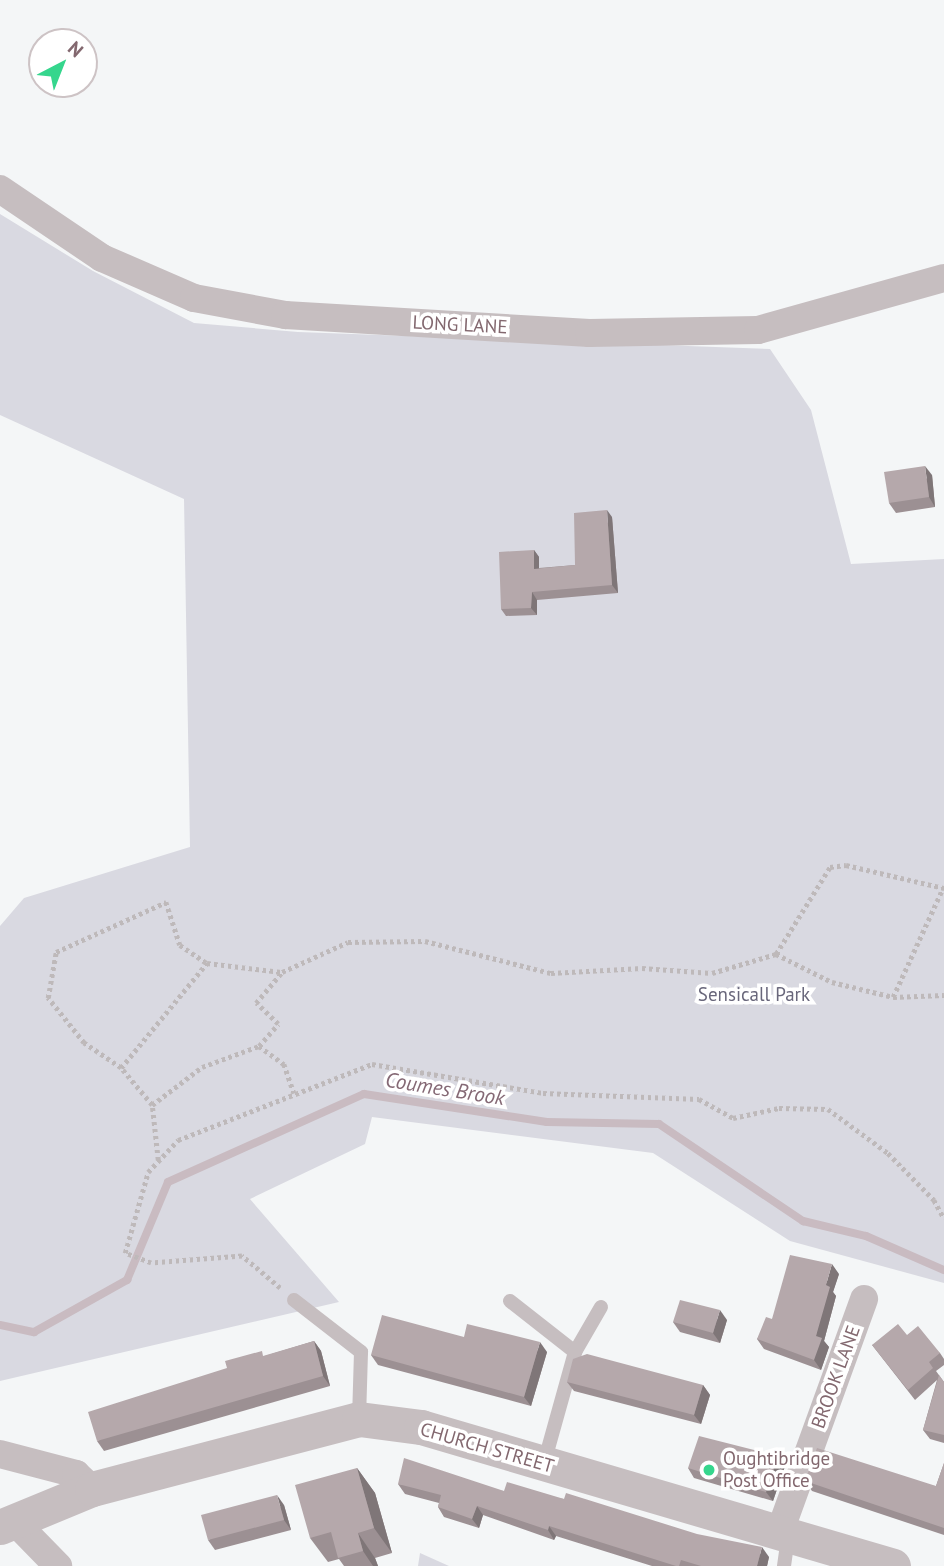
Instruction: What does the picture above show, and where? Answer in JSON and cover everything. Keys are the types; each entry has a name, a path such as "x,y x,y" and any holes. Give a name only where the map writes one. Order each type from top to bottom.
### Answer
{"street":[{"name":"LONG LANE","path":"0,189 114,263 194,298 285,315 589,333 758,330 944,278"},
{"name":"BROOK LANE","path":"784,1546 864,1299"},
{"name":"CHURCH STREET","path":"7,1524 92,1489 359,1419 421,1427 544,1464 784,1546 893,1566"},
{"path":"0,1454 76,1474 92,1489"},
{"path":"7,1524 58,1566"}],"lane":[{"path":"294,1300 361,1352 359,1419"},
{"path":"510,1301 575,1352"},
{"path":"544,1464 575,1352 601,1307"}],"path":[{"path":"152,1105 202,1066 259,1046 278,1024 256,1003 282,972 348,942 425,941 551,973 642,968 712,973 776,954 830,867 846,866 943,888 892,996"},
{"path":"158,1161 152,1105 121,1068 84,1043 48,998 56,953 166,902 180,945 207,963 282,972"},
{"path":"776,954 832,982 892,996 944,995"},
{"path":"121,1068 207,963"},
{"path":"259,1046 284,1064 294,1093"},
{"path":"294,1300 242,1256 151,1263 125,1253 148,1172 178,1140 372,1064 543,1093 699,1099 733,1118 779,1108 828,1109 888,1153 934,1200 944,1218"}],"green space":[{"name":"Sensicall Park","path":"0,214 93,271 194,323 298,332 770,349 811,410 851,564 944,559 944,1283 790,1241 653,1153 372,1117 365,1144 250,1199 339,1302 0,1381 0,926 24,898 190,847 184,499 0,415"},
{"path":"420,1553 449,1566 418,1566"}],"building":[{"path":"925,466 929,497 889,503 884,472"},
{"path":"607,510 612,585 532,592 531,608 501,609 499,552 534,550 534,569 575,565 574,513"},
{"path":"790,1255 832,1264 826,1285 830,1287 816,1336 822,1338 814,1360 757,1339 766,1317 772,1319"},
{"path":"680,1300 720,1310 713,1333 673,1322"},
{"path":"382,1315 464,1337 467,1324 540,1342 524,1397 371,1355"},
{"path":"898,1324 907,1335 918,1326 940,1353 929,1362 933,1368 908,1390 872,1345"},
{"path":"314,1341 323,1376 97,1441 88,1412 227,1368 225,1361 262,1351 263,1356"},
{"path":"587,1354 703,1385 694,1415 567,1382 573,1359"},
{"path":"939,1375 944,1382 944,1435 923,1430"},
{"path":"699,1436 778,1456 766,1492 688,1468"},
{"path":"817,1448 936,1486 944,1463 944,1528 805,1481"},
{"path":"404,1458 504,1491 507,1482 564,1499 566,1493 697,1534 762,1547 757,1566 701,1566 681,1560 679,1566 676,1566 549,1526 548,1530 477,1506 472,1519 438,1507 441,1495 398,1484"},
{"path":"357,1468 374,1528 358,1533 363,1551 338,1558 331,1532 310,1538 295,1485"},
{"path":"277,1495 284,1520 208,1540 201,1515"}],"waterway":[{"name":"Coumes Brook","path":"0,1325 34,1332 127,1280 168,1182 364,1094 547,1122 659,1124 803,1221 866,1236 944,1270"}],"place":[{"name":"Oughtibridge Post Office","path":"709,1470"}]}
